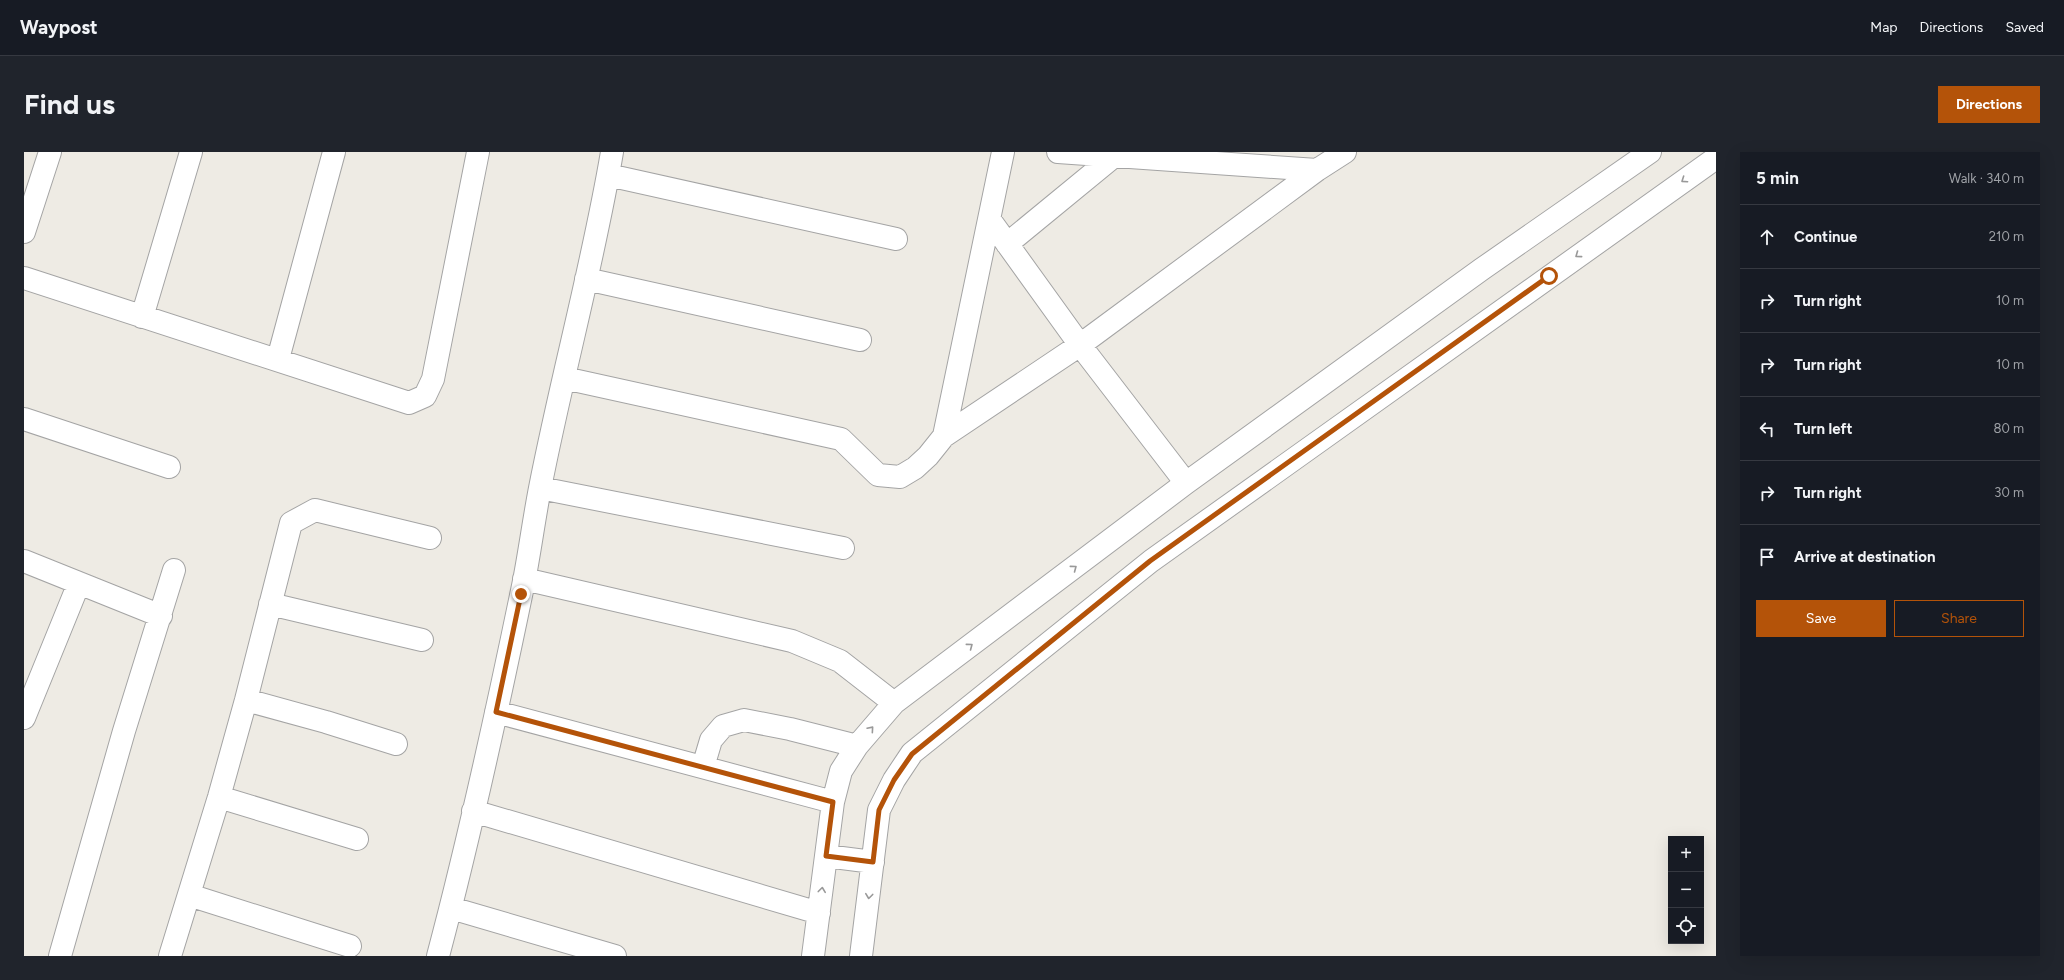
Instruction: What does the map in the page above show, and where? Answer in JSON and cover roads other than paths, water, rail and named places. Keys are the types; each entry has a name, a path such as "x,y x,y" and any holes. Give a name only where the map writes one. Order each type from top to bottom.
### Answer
{"street":[{"path":"24,232 50,152"},
{"path":"142,317 191,152"},
{"path":"278,359 334,152"},
{"path":"24,278 142,317 278,359 409,404 426,396 435,372 478,152"},
{"path":"438,956 451,908 496,712 524,579 540,488 612,152"},
{"path":"944,436 1003,152"},
{"path":"1058,152 1317,170"},
{"path":"564,378 841,439 878,475 900,477 924,460 944,436 1080,345 1317,170 1345,152"},
{"path":"813,956 833,802 841,771 857,746 894,703 1186,483 1482,269 1650,152"},
{"path":"1007,244 1113,157"},
{"path":"862,956 879,810 894,780 912,754 1150,561 1716,158"},
{"path":"608,175 896,239"},
{"path":"990,220 1080,345 1186,483"},
{"path":"586,279 860,340"},
{"path":"24,420 169,467"},
{"path":"540,488 843,548"},
{"path":"170,956 219,797 246,700 291,523 315,510 430,538"},
{"path":"24,561 161,616"},
{"path":"60,956 124,731 161,616 174,570"},
{"path":"524,579 792,641 840,661 894,703"},
{"path":"24,718 79,583"},
{"path":"270,604 422,640"},
{"path":"246,700 326,722 396,744"},
{"path":"496,712 833,802"},
{"path":"703,767 711,740 723,726 744,720 790,729 857,746"},
{"path":"219,797 357,839"},
{"path":"473,811 819,913"},
{"path":"826,856 873,862"},
{"path":"189,895 350,946"},
{"path":"451,908 615,956"}]}
